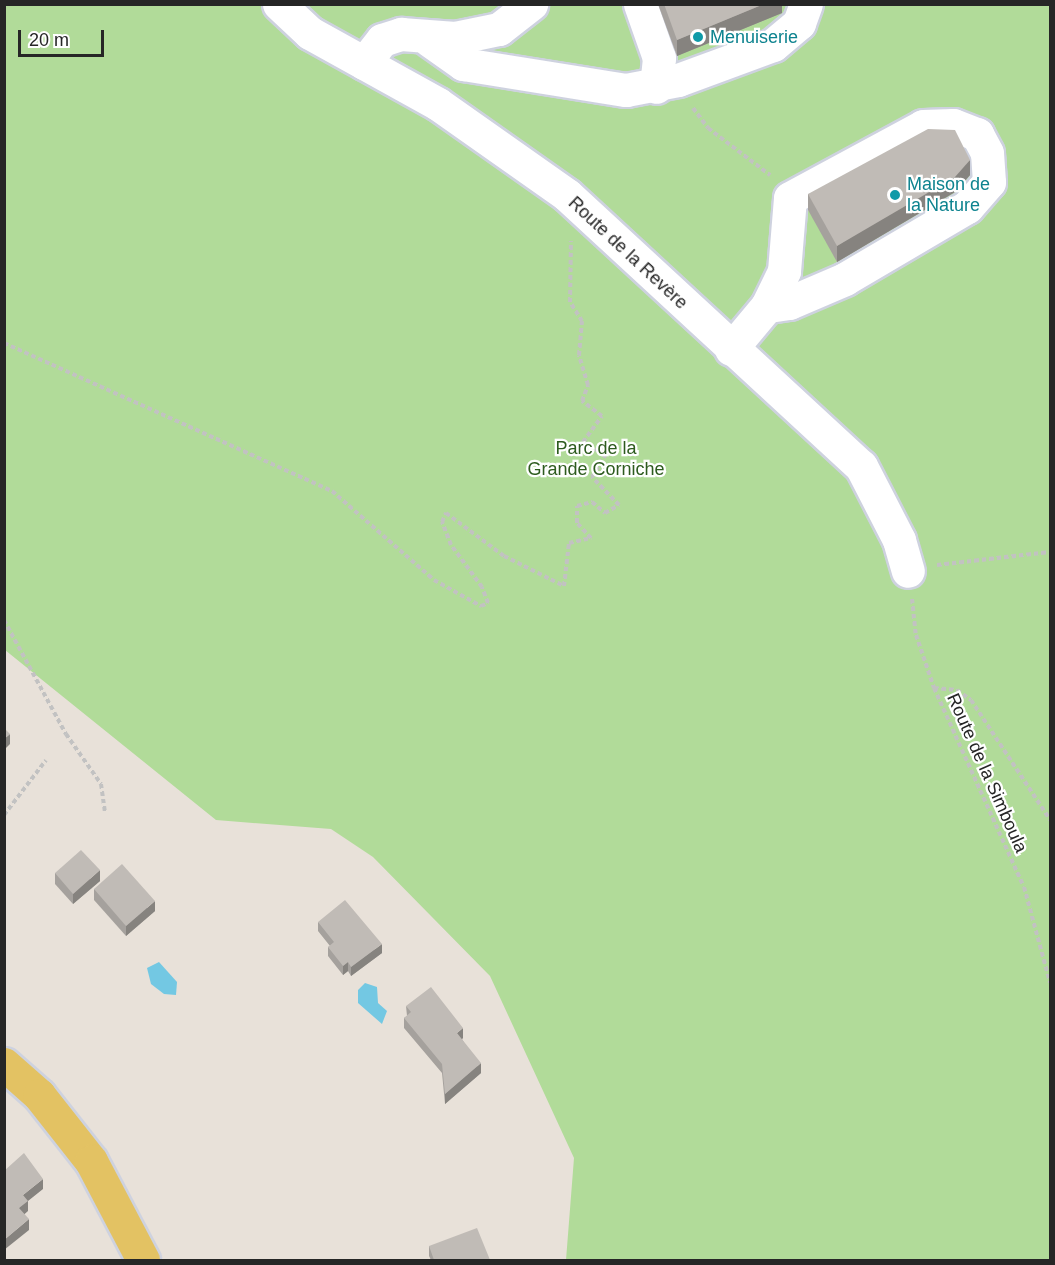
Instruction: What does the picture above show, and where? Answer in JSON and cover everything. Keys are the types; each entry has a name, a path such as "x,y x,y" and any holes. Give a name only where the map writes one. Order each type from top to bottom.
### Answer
{"main road":[{"path":"4,1064 39,1095 92,1161 143,1260"}],"lane":[{"name":"Route de la Revère","path":"279,4 310,33 438,104 567,195 731,349 861,466 900,540 908,571"},
{"path":"364,63 382,40 401,34 429,40 499,29 531,4"},
{"path":"640,4 667,83"},
{"path":"429,40 463,64 509,75 626,90 667,83 773,45 799,23 806,4"},
{"path":"731,349 767,306 789,251 785,216 790,198 923,126 952,125 977,134 987,153 989,182 967,207 845,279 789,303 767,306"}],"path":[{"path":"667,83 708,128 772,176 790,198"},
{"path":"4,344 332,491 468,602 488,603 451,545 441,522 446,513 504,556 564,586 569,543 591,538 577,523 577,506 592,502 605,513 619,505 592,477 605,455 583,442 602,416 582,400 588,385 579,355 582,321 570,302 567,195"},
{"path":"908,571 971,558 1050,554"},
{"name":"Route de la Simboula","path":"908,571 916,635 934,688 1024,887 1050,983"},
{"path":"4,620 66,734 101,784 105,813"},
{"path":"934,688 957,690 971,700 1050,820"},
{"path":"4,814 46,760"}],"green space":[{"name":"Parc de la Grande Corniche","path":"4,5 1050,5 1050,1260 566,1260 574,1158 490,976 373,857 331,829 216,820 5,650"}],"water":[{"path":"159,962 177,982 176,995 164,994 151,984 147,968"},
{"path":"365,983 377,987 378,1003 387,1011 382,1024 358,1003 358,990"}],"building":[{"path":"664,4 764,4 677,40"},
{"name":"Maison de la Nature","path":"928,129 955,130 970,160 955,177 837,246 808,194"},
{"path":"4,728 10,734 4,739"},
{"path":"81,850 100,870 73,894 55,873"},
{"path":"122,864 155,901 126,926 94,889"},
{"path":"345,900 382,944 351,967 348,962 343,966 328,947 334,942 318,922"},
{"path":"431,987 463,1028 457,1033 481,1063 445,1094 442,1064 404,1018 411,1012 406,1006"},
{"path":"24,1153 43,1179 23,1195 28,1201 19,1208 29,1219 4,1240 4,1171"},
{"path":"477,1228 490,1260 434,1260 429,1246"}],"place":[{"name":"Menuiserie","path":"698,37"},
{"name":"Maison de la Nature","path":"895,195"}]}
